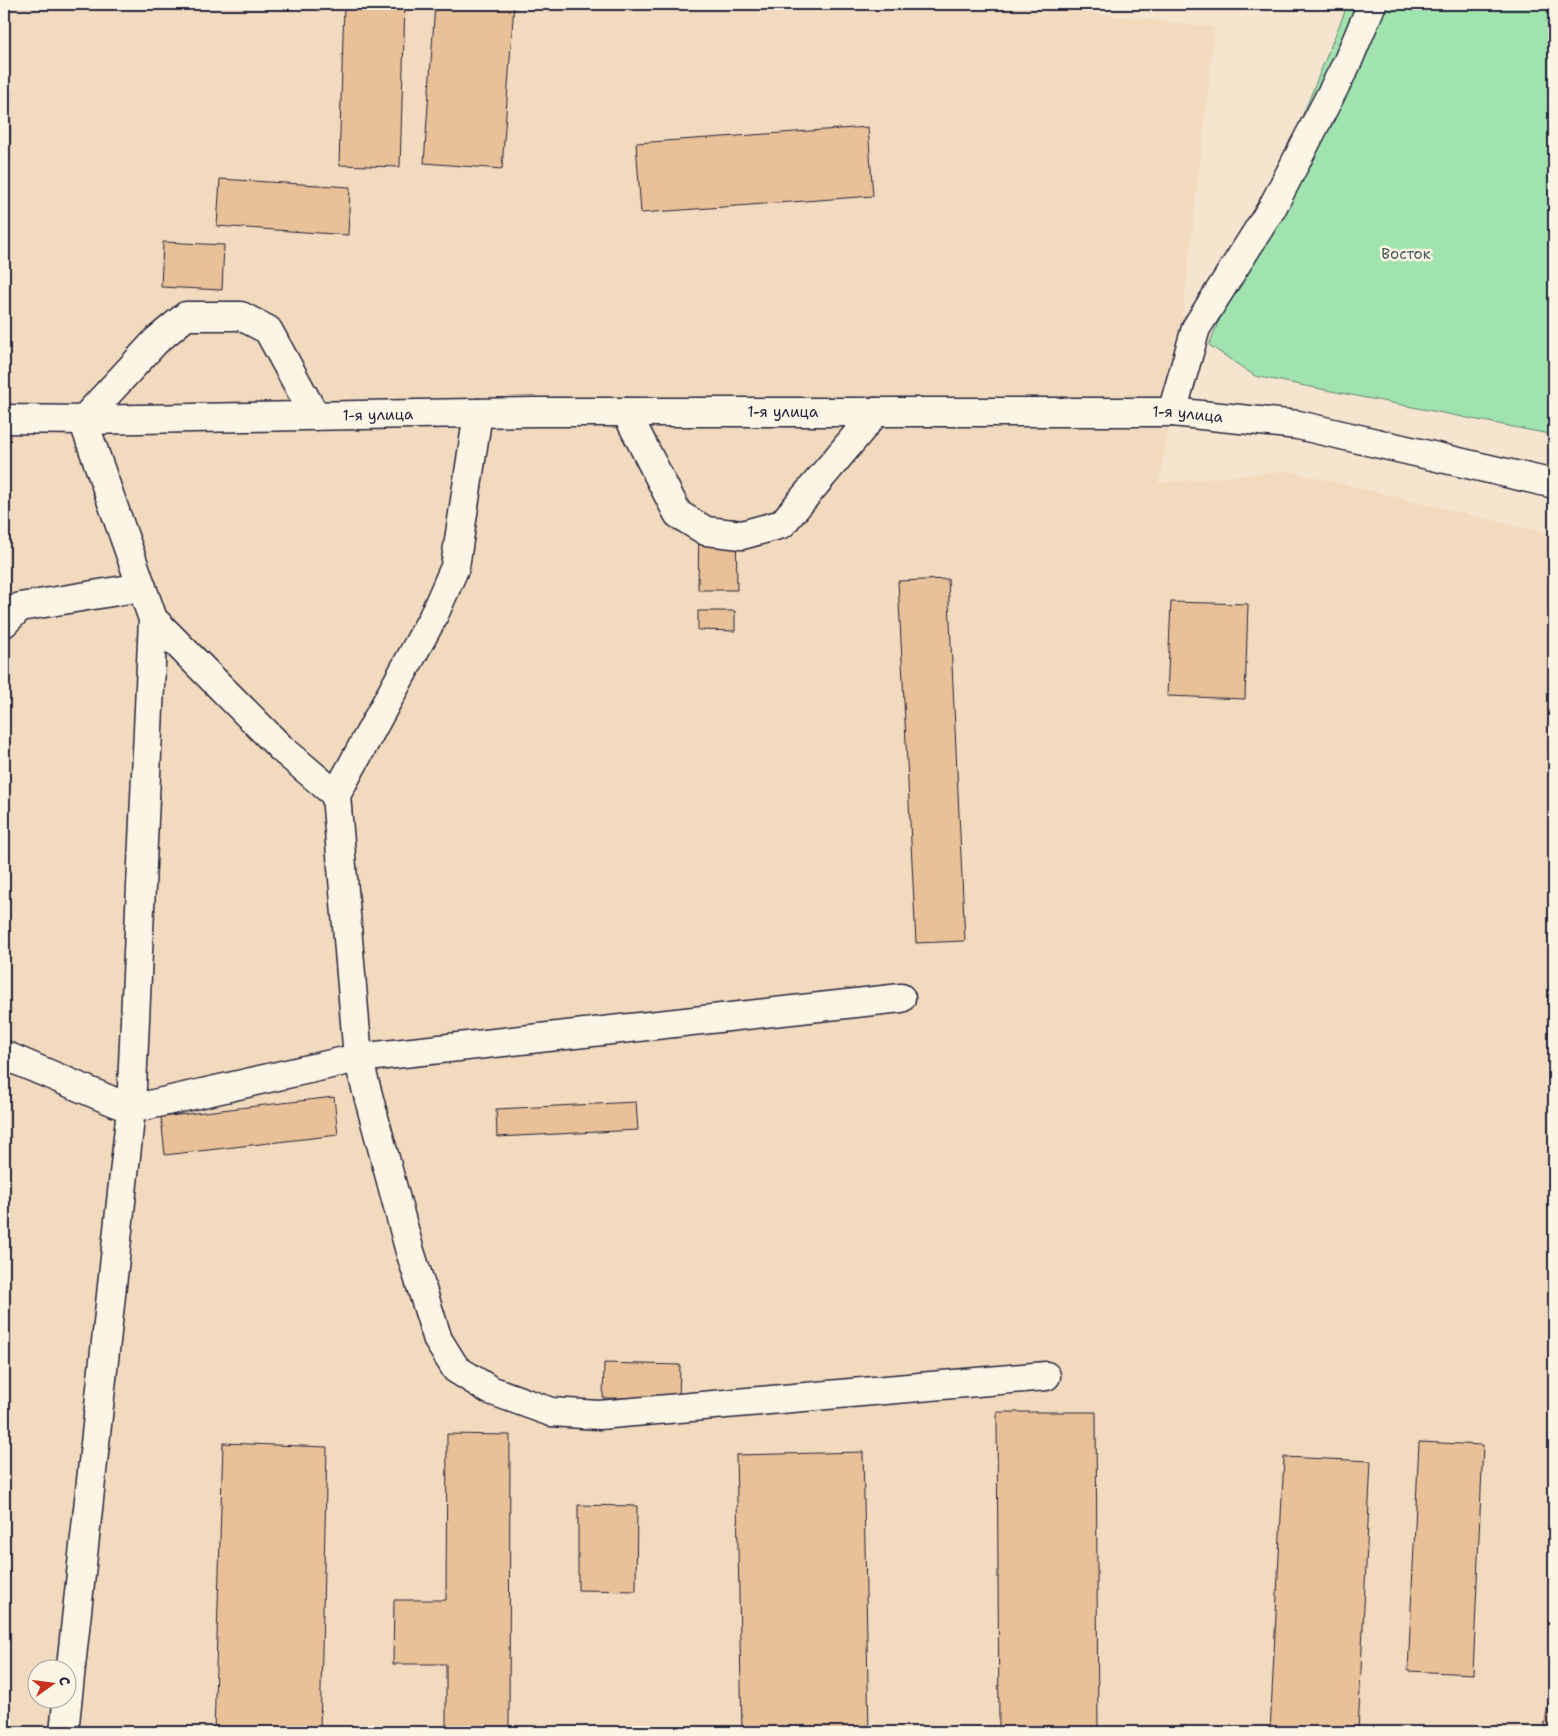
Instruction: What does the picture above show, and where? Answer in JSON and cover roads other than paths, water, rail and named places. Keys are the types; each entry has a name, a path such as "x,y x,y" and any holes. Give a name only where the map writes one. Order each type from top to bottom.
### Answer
{"main road":[{"path":"1172,412 1196,328 1272,208 1347,63 1372,4"},
{"path":"64,1732 131,1109 153,619 83,420 156,340 186,316 241,316 268,330 315,416"},
{"path":"626,412 678,514 706,531 742,535 782,524 876,412"},
{"name":"1-я улица","path":"4,419 83,420 626,412 1172,412 1298,425 1554,484"},
{"path":"478,413 455,567 433,616 336,795 358,1058 409,1248 438,1340 456,1368 490,1390 551,1412 599,1415 1046,1376"},
{"path":"4,623 20,607 142,587"},
{"path":"153,619 282,748 336,795"},
{"path":"4,1055 131,1109 358,1058 901,998"}],"park label":[{"name":"Восток","path":"1406,254"}]}
